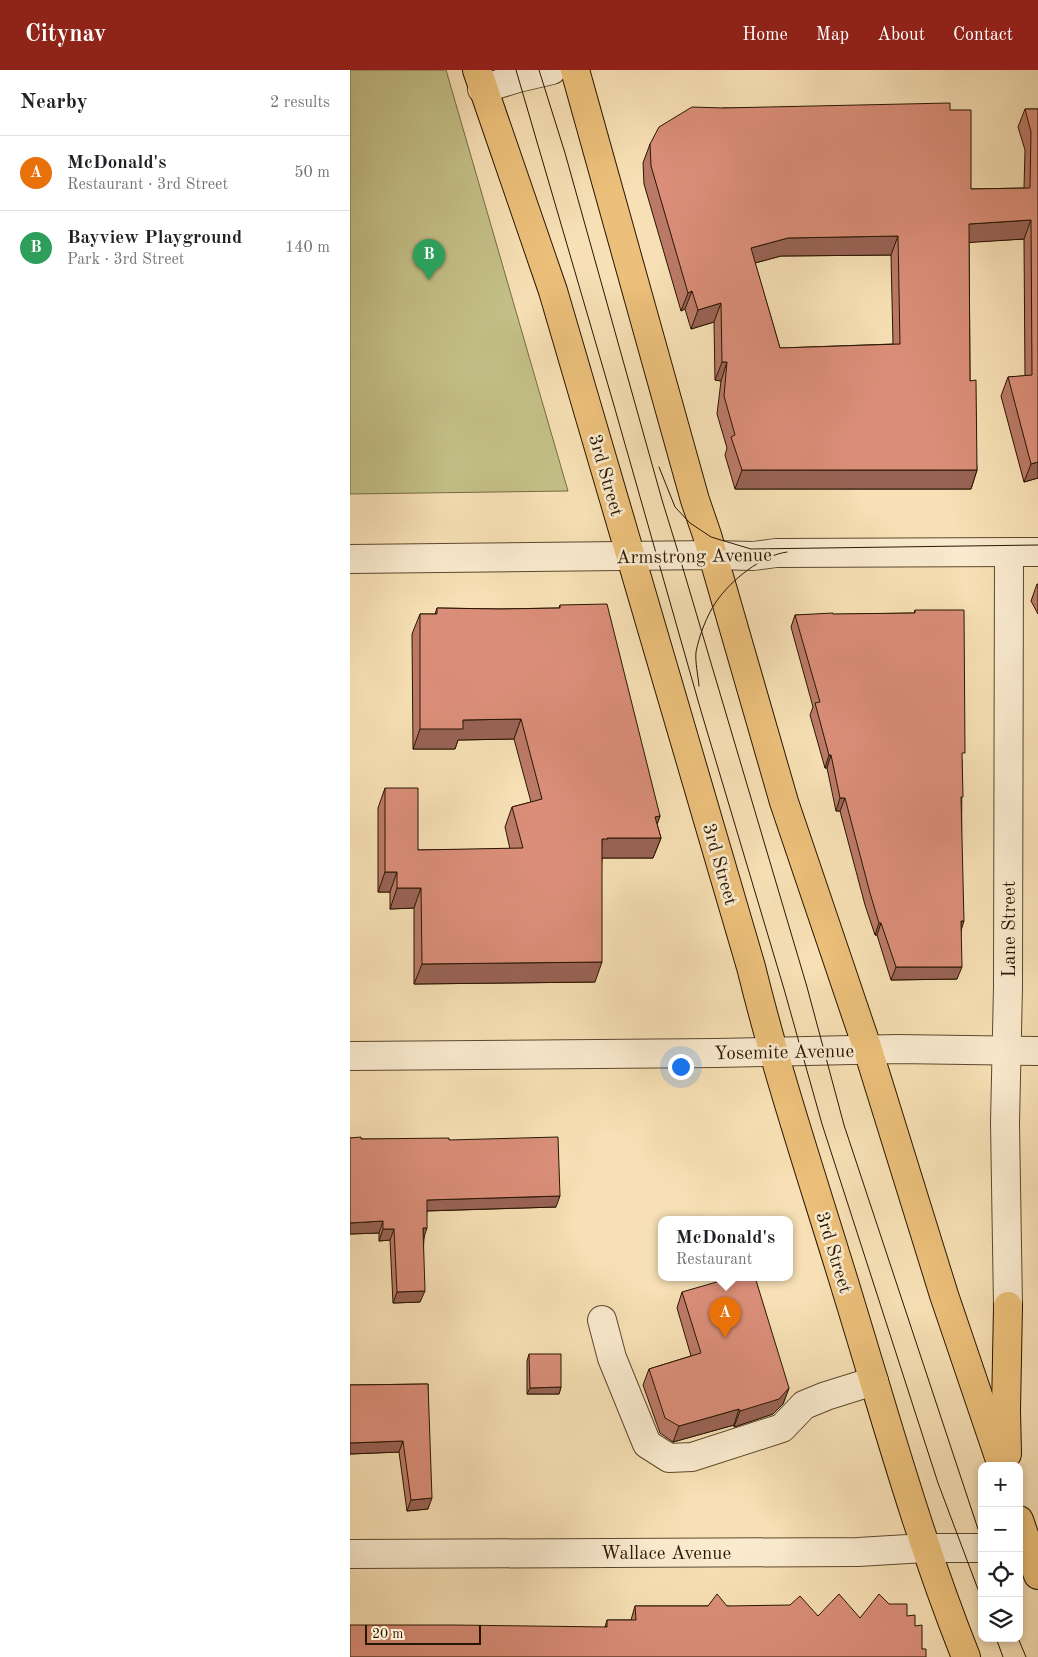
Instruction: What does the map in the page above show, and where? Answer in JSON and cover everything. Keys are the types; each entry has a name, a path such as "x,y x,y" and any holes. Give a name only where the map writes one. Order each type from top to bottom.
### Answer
{"main road":[{"path":"575,70 695,500 713,555 784,802 868,1050 944,1295 1001,1462"},
{"name":"3rd Street","path":"479,79 553,291 751,967 774,1052 925,1548 966,1657"},
{"path":"1008,1306 1006,1410 1008,1462"},
{"path":"1023,1533 1038,1575"}],"street":[{"path":"479,79 518,78 552,70"},
{"name":"Armstrong Avenue","path":"350,559 753,556 776,553 1038,552"},
{"name":"Lane Street","path":"1008,1306 1005,1122 1009,553"},
{"name":"Yosemite Avenue","path":"350,1056 868,1050 1038,1051"},
{"path":"602,1320 612,1358 647,1444 669,1458 692,1457 782,1428 804,1405 874,1381"},
{"name":"Wallace Avenue","path":"350,1554 858,1552 925,1548 978,1548"}],"shaded area":[{"path":"350,70 446,70 568,491 350,494"}],"building":[{"path":"950,103 950,110 971,110 971,189 1030,188 1031,132 1025,109 1038,109 1038,462 1031,464 1008,377 1032,375 1031,220 969,224 970,381 976,380 977,470 742,470 731,437 735,435 724,396 727,362 722,362 721,303 698,310 692,291 688,293 651,166 650,144 659,127 692,107","holes":["898,236 900,344 780,348 751,248 788,238"]},
{"path":"607,604 660,816 655,817 661,838 602,839 602,962 422,964 421,888 397,888 397,872 385,872 385,788 418,788 418,850 523,848 512,807 542,799 521,719 463,720 463,729 420,729 420,614 437,614 437,608 560,608 560,605"},
{"path":"915,610 964,610 965,753 962,753 963,797 961,797 964,921 961,921 962,967 896,967 881,923 879,923 845,798 840,798 831,755 829,755 815,703 820,702 795,615 915,613"},
{"path":"361,1137 361,1139 449,1138 449,1140 558,1137 560,1196 427,1200 427,1228 423,1228 425,1291 397,1292 394,1229 383,1229 383,1221 350,1223 350,1138"},
{"path":"720,1281 756,1281 789,1388 779,1399 679,1426 665,1418 649,1369 701,1353 682,1292"},
{"path":"529,1354 561,1354 561,1387 530,1388"},
{"path":"428,1384 432,1498 411,1500 403,1441 350,1443 350,1385"},
{"path":"717,1594 727,1606 790,1605 800,1596 818,1616 839,1594 860,1618 879,1594 889,1604 907,1604 907,1616 915,1615 915,1626 922,1625 922,1649 926,1649 926,1657 350,1657 350,1625 607,1627 607,1620 636,1620 635,1606 708,1606"}],"tram line":[{"path":"516,70 822,1124 938,1483 981,1597"},
{"path":"539,70 565,153 662,500 807,987 844,1125 978,1529"},
{"path":"659,467 675,507 690,523 711,537 751,549 1038,545"},
{"path":"699,686 696,652 704,626 716,602 729,586 747,570 767,558 787,552"},
{"path":"997,1642 1003,1657"},
{"path":"1020,1642 1026,1657"}],"place":[{"name":"Bayview Playground","path":"429,280"},
{"name":"McDonald's","path":"725,1338"}]}
